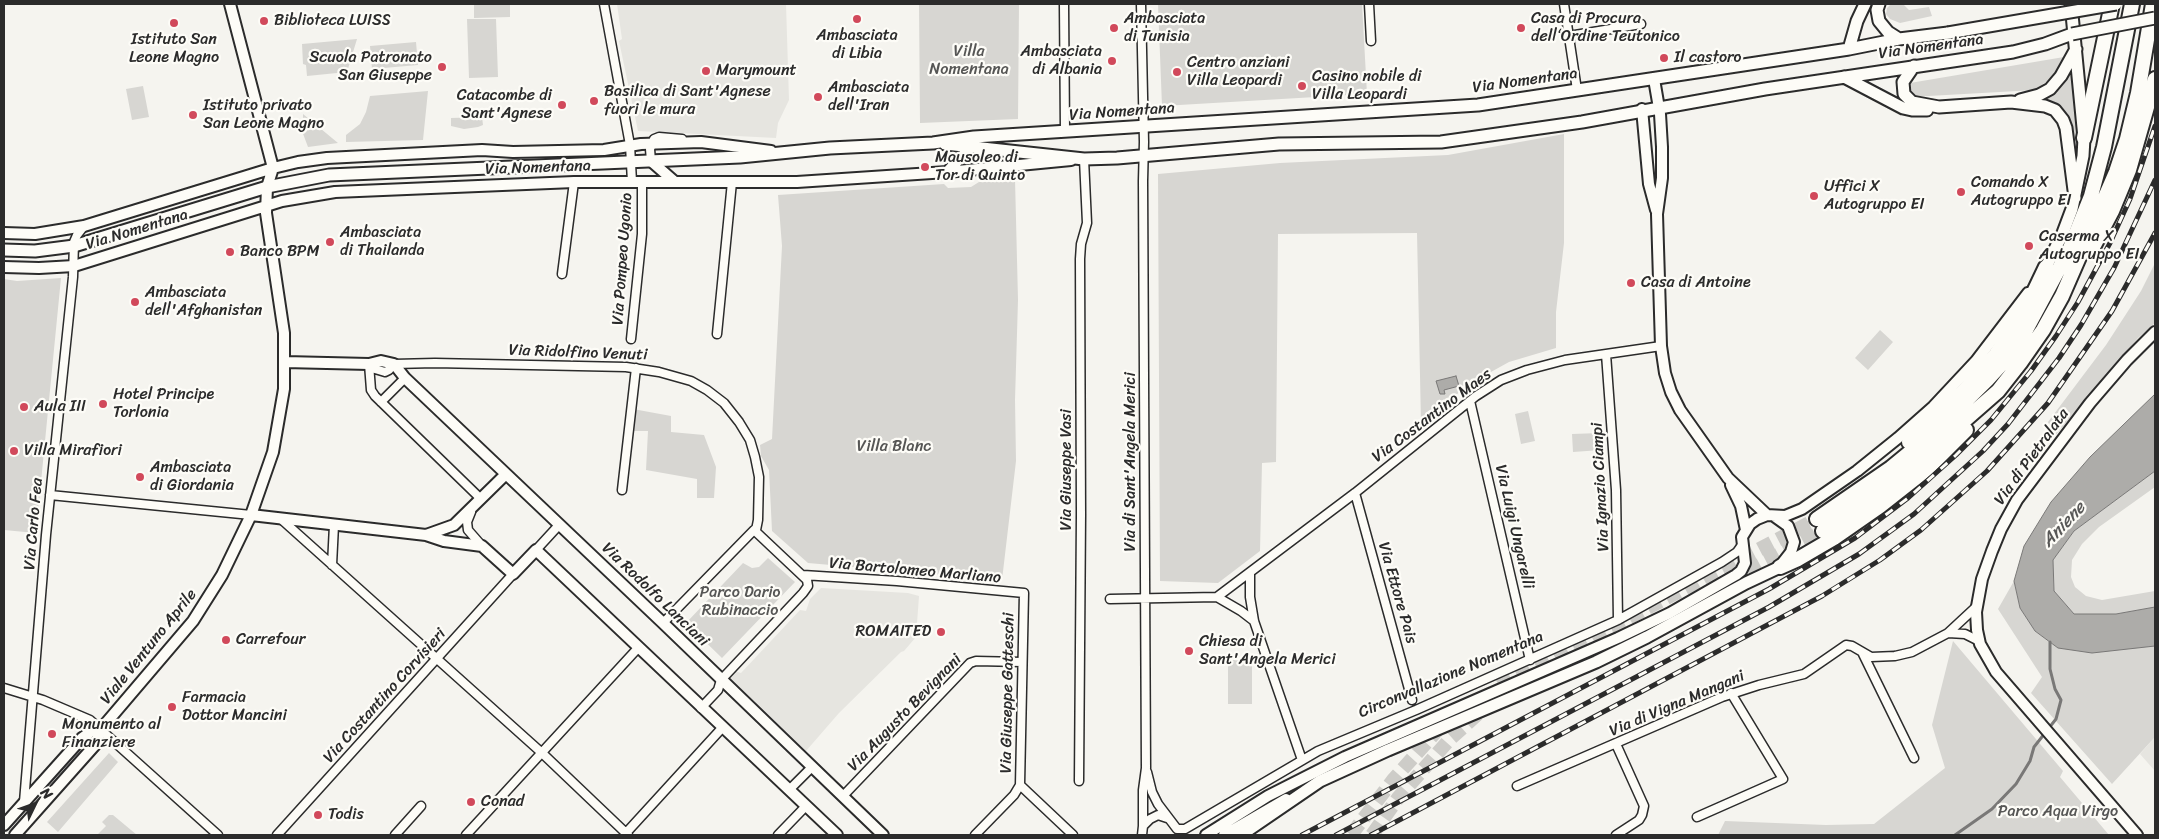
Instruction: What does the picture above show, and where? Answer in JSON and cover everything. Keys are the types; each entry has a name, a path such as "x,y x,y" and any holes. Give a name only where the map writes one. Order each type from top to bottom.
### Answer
{"highway":[{"path":"2084,138 2112,4"},
{"path":"1847,498 1903,458 1960,407 2007,358 2031,322 2070,248 2094,186 2111,114 2132,4"},
{"path":"2062,296 2103,204 2127,139 2145,58 2153,4"},
{"path":"1780,567 1834,538 1907,486 1984,412 2036,342 2104,227 2132,162 2155,79"},
{"path":"1998,391 1909,469 1820,525 1981,373 2018,324 2046,267"}],"main road":[{"path":"1879,4 1877,10 1879,21 1888,32 1899,39"},
{"path":"2046,267 2064,233 2075,198 2080,175 2084,138 2071,4"},
{"name":"Via Nomentana","path":"4,250 35,251 74,246 267,187 307,178 357,173 632,162 784,153 933,143 974,137 1478,104 1849,49 1899,39 1948,33 2116,4"},
{"path":"1849,49 1863,5"},
{"name":"Via Nomentana","path":"933,143 1084,159 1144,156 1279,144 1441,142 1582,122 1659,107 2024,50 2072,34 2155,18"},
{"path":"1844,77 1907,109 1923,111 1939,107 2011,102 2039,95 2050,89 2061,76 2076,49"},
{"path":"1914,66 1903,82 1906,96 1912,102 1939,107"},
{"path":"2011,102 2045,106 2055,110 2060,116 2066,128 2075,198"},
{"path":"1240,835 1312,785 1388,750 1610,655 1780,567"}],"street":[{"path":"230,4 273,168"},
{"name":"Via Pompeo Ugonio","path":"604,4 637,182 642,234 631,339"},
{"path":"1064,4 1065,132"},
{"name":"Via di Sant'Angela Merici","path":"1141,4 1144,156 1146,768 1143,790 1143,826"},
{"path":"1369,4 1371,41"},
{"path":"1564,4 1577,90"},
{"path":"1569,36 1641,24"},
{"path":"1654,79 1659,107 1662,147 1662,178 1657,214 1661,346 1665,372 1673,398 1728,478 1741,506 1746,530"},
{"path":"1642,110 1649,184 1657,214"},
{"name":"Via Nomentana","path":"4,233 36,234 84,226 273,168 298,162 338,157 482,150 513,152 604,150 630,145 701,142 784,153"},
{"path":"651,144 651,161 675,182"},
{"path":"1647,147 1655,145 1662,147"},
{"path":"947,172 970,148"},
{"path":"1014,153 1035,164"},
{"name":"Via Nomentana","path":"4,267 74,266 294,198 354,190 574,182 797,182 947,172 1084,159"},
{"name":"Via Giuseppe Vasi","path":"1079,781 1080,259 1081,244 1086,226 1084,159"},
{"name":"Viale Ventuno Aprile","path":"15,835 95,745 102,729 200,611 222,575 251,515 275,442 283,400 285,362 283,323 266,206 267,187 273,168"},
{"path":"562,274 574,182"},
{"path":"717,334 732,182"},
{"path":"74,246 75,237 84,226"},
{"name":"Via Carlo Fea","path":"24,802 50,495 74,266 74,246"},
{"path":"1746,530 1757,519 1772,515 1785,516 1814,502 1879,454 1925,414 1991,344 2046,267"},
{"name":"Via di Pietralata","path":"2136,835 1991,665 1979,641 1976,625 1976,607 1982,579 1992,551 2001,529 2017,500 2090,403 2127,360 2155,332"},
{"name":"Via Costantino Maes","path":"1217,597 1355,493 1489,387 1518,373 1552,363 1661,346"},
{"name":"Via Ignazio Ciampi","path":"1606,354 1616,490 1618,620"},
{"path":"285,362 369,364 381,362 394,364"},
{"name":"Via Ridolfino Venuti","path":"394,364 435,363 636,368 666,373 697,384 716,396 739,422 752,446 758,470 759,494 756,530"},
{"path":"369,364 371,390 380,402 481,499"},
{"name":"Via Rodolfo Lanciani","path":"394,364 405,378 883,835"},
{"path":"622,490 636,368"},
{"path":"380,402 405,378"},
{"name":"Via Luigi Ungarelli","path":"1470,401 1530,660"},
{"path":"426,535 450,528 473,508 506,474"},
{"path":"1728,478 1788,526 1793,537 1791,552 1780,567"},
{"name":"Via Ettore Pais","path":"1355,493 1412,700"},
{"path":"50,495 426,535 440,541 482,546"},
{"path":"473,508 467,518 467,527 471,536 513,574 559,525"},
{"path":"281,519 542,753 627,834 722,728"},
{"path":"332,565 334,525"},
{"path":"663,623 750,532 756,530 803,575 808,583 806,589 721,680 718,690 701,708"},
{"name":"Circonvallazione Nomentana","path":"1206,835 1268,796 1355,752 1599,647 1670,613 1742,571 1746,557 1742,545 1742,537 1746,530"},
{"name":"Circonvallazione Nomentana","path":"1143,826 1155,816 1161,815 1170,820 1180,830 1187,828 1302,760 1336,743 1416,710 1618,620 1722,562 1737,552 1742,545"},
{"path":"536,550 837,835"},
{"path":"1250,573 1250,597 1254,621 1302,760"},
{"name":"Via Costantino Corvisieri","path":"277,835 513,574"},
{"name":"Via Bartolomeo Marliano","path":"803,575 898,581 1024,594"},
{"name":"Via Giuseppe Gatteschi","path":"975,835 1014,795 1020,785 1024,594"},
{"path":"1110,599 1217,597 1241,610 1254,621"},
{"name":"Via di Vigna Mangani","path":"1518,786 1732,693 1801,675 1846,645 1852,646 1871,657 1904,655 1948,632 1976,607"},
{"path":"1948,632 1965,634 1979,641"},
{"path":"466,835 638,648"},
{"path":"1863,654 1914,758"},
{"name":"Via Augusto Bevignani","path":"843,796 970,664 976,660 1022,662"},
{"path":"4,688 33,696 81,715 102,729 218,835"},
{"path":"1698,817 1783,779 1732,693"},
{"name":"Viale Ventuno Aprile","path":"4,825 82,738 93,730 102,729"},
{"path":"1616,744 1644,806 1642,815 1638,820 1616,835"},
{"path":"790,790 812,767"},
{"name":"Via di Sant'Angela Merici","path":"1146,768 1153,795 1170,820"},
{"path":"1020,785 1073,835"},
{"path":"1224,835 1312,785"},
{"path":"394,835 422,806"},
{"path":"778,835 806,806"},
{"path":"1170,820 1172,835"},
{"path":"1199,835 1221,824"},
{"path":"1142,835 1143,826"}],"shaded area":[{"name":"Marymount","path":"617,4 786,4 789,100 778,123 776,138 638,131 619,41 622,39"},
{"path":"821,588 908,593 919,596 916,637 904,651 839,713 806,751 729,680 734,671 741,673 800,610 806,611 810,599"},
{"path":"2155,737 2155,771 2140,754"}],"green space":[{"path":"474,4 510,4 510,17 474,18"},
{"name":"Villa Nomentana","path":"919,4 1019,4 1018,119 920,123"},
{"path":"1158,4 1362,4 1367,94 1162,106"},
{"path":"1903,4 1909,10 1929,7 1932,16 1900,23 1890,19 1886,14 1887,8 1890,5"},
{"path":"467,19 496,19 498,77 469,78"},
{"path":"357,39 347,72 307,76 306,65 303,64 302,44"},
{"path":"416,42 418,65 372,69 370,46"},
{"path":"2064,57 2058,73 2035,90 1911,97 1910,83"},
{"path":"2071,70 2077,123 2078,156 2075,156 2072,124 2068,114 2057,104 2041,99 2058,88"},
{"path":"143,86 149,117 132,120 126,89"},
{"path":"428,91 423,140 346,142 346,135 360,124 366,112 370,96"},
{"path":"303,114 338,143 308,147 299,123 303,122"},
{"path":"482,117 483,125 478,127 464,129 451,126 451,118"},
{"path":"1564,134 1564,243 1556,312 1556,348 1509,362 1471,383 1421,423 1417,233 1278,234 1276,462 1262,463 1260,551 1218,583 1160,581 1158,174 1280,163 1448,155"},
{"name":"Villa Blanc","path":"1015,179 1018,300 1015,400 1016,461 1002,580 808,563 772,531 769,470 761,456 760,445 772,439 782,246 778,195 944,184 948,188 971,187 979,182"},
{"path":"2155,263 2155,323 2138,338 2054,437 2048,422 2106,345 2141,291"},
{"name":"Villa Mirafiori","path":"61,278 36,533 4,530 4,279 17,281"},
{"path":"1880,330 1893,342 1868,370 1855,358"},
{"path":"633,409 671,416 671,432 704,435 716,467 714,498 697,498 697,479 646,470 648,431 632,431"},
{"path":"1528,411 1535,441 1521,444 1515,414"},
{"path":"1600,433 1601,450 1573,452 1572,434"},
{"path":"2155,471 2155,487 2099,527 2082,544 2072,560 2071,577 2075,587 2086,596 2102,600 2155,591 2155,607 2116,614 2074,614 2054,591 2053,560 2074,531"},
{"name":"Parco Dario Rubinaccio","path":"768,558 795,582 722,658 686,623 743,563 752,568 759,567"},
{"path":"2014,581 2020,608 2035,631 2058,648 2155,646 2155,737 2112,784 2031,693 2042,677 1998,609"},
{"name":"Parco Aqua Virgo","path":"1953,641 2063,771 2060,777 2109,835 1718,835 1725,821 1826,825 1874,824 1945,768 1932,725"},
{"path":"1228,660 1252,660 1252,704 1228,704"},
{"path":"109,753 118,762 58,832 47,822"},
{"path":"109,815 113,815 137,835 97,835 106,826 102,822"}],"water":[{"path":"1456,376 1459,386 1444,390 1445,394 1440,394 1436,381"},
{"name":"Aniene","path":"2155,394 2155,471 2074,531 2053,560 2054,591 2074,614 2116,614 2155,607 2155,646 2092,653 2058,648 2035,631 2020,608 2014,581 2024,546 2051,502 2090,457"}],"waterway":[{"path":"1955,835 1992,809 2016,784 2030,761 2034,747 2056,719 2061,700 2055,689 2050,669 2050,642"}],"tunnel":[{"path":"1499,686 1817,519"},
{"path":"1729,581 1823,531"},
{"path":"1530,685 1586,656"},
{"path":"1351,835 1393,780 1443,724 1465,705"},
{"path":"1372,835 1398,798 1450,739 1480,712"}],"railway":[{"path":"1302,835 1769,589 1855,538 1908,498 1956,455 1991,420 2031,371 2056,336 2078,302 2110,243 2130,199 2155,126"},
{"path":"1336,835 1769,607 1859,554 1914,514 1983,451 2008,424 2059,358 2081,325 2114,268 2155,180"},
{"path":"1371,835 1822,596 1880,560 1921,530 1987,471 2048,403 2112,311 2155,233"}],"place":[{"name":"Ambasciata di Libia","path":"857,19"},
{"name":"Biblioteca LUISS","path":"264,21"},
{"name":"Istituto San Leone Magno","path":"174,23"},
{"name":"Ambasciata di Tunisia","path":"1114,28"},
{"name":"Casa di Procura dell‘Ordine Teutonico","path":"1521,28"},
{"name":"Il castoro","path":"1664,58"},
{"name":"Ambasciata di Albania","path":"1112,61"},
{"name":"Scuola Patronato San Giuseppe","path":"442,67"},
{"name":"Marymount","path":"706,71"},
{"name":"Centro anziani Villa Leopardi","path":"1177,72"},
{"name":"Casino nobile di Villa Leopardi","path":"1302,86"},
{"name":"Ambasciata dell'Iran","path":"818,97"},
{"name":"Basilica di Sant'Agnese fuori le mura","path":"594,101"},
{"name":"Catacombe di Sant'Agnese","path":"562,105"},
{"name":"Istituto privato San Leone Magno","path":"193,115"},
{"name":"Mausoleo di Tor di Quinto","path":"925,167"},
{"name":"Comando X Autogruppo EI","path":"1961,192"},
{"name":"Uffici X Autogruppo EI","path":"1814,196"},
{"name":"Ambasciata di Thailanda","path":"330,242"},
{"name":"Caserma X Autogruppo EI","path":"2029,246"},
{"name":"Banco BPM","path":"230,252"},
{"name":"Casa di Antoine","path":"1631,283"},
{"name":"Ambasciata dell'Afghanistan","path":"135,302"},
{"name":"Hotel Principe Torlonia","path":"103,404"},
{"name":"Aula III","path":"24,407"},
{"name":"Villa Mirafiori","path":"14,451"},
{"name":"Ambasciata di Giordania","path":"140,477"},
{"name":"ROMAITED","path":"941,632"},
{"name":"Carrefour","path":"226,640"},
{"name":"Chiesa di Sant'Angela Merici","path":"1189,651"},
{"name":"Farmacia Dottor Mancini","path":"172,707"},
{"name":"Monumento al Finanziere","path":"52,734"},
{"name":"Conad","path":"471,802"},
{"name":"Todis","path":"318,815"}]}
